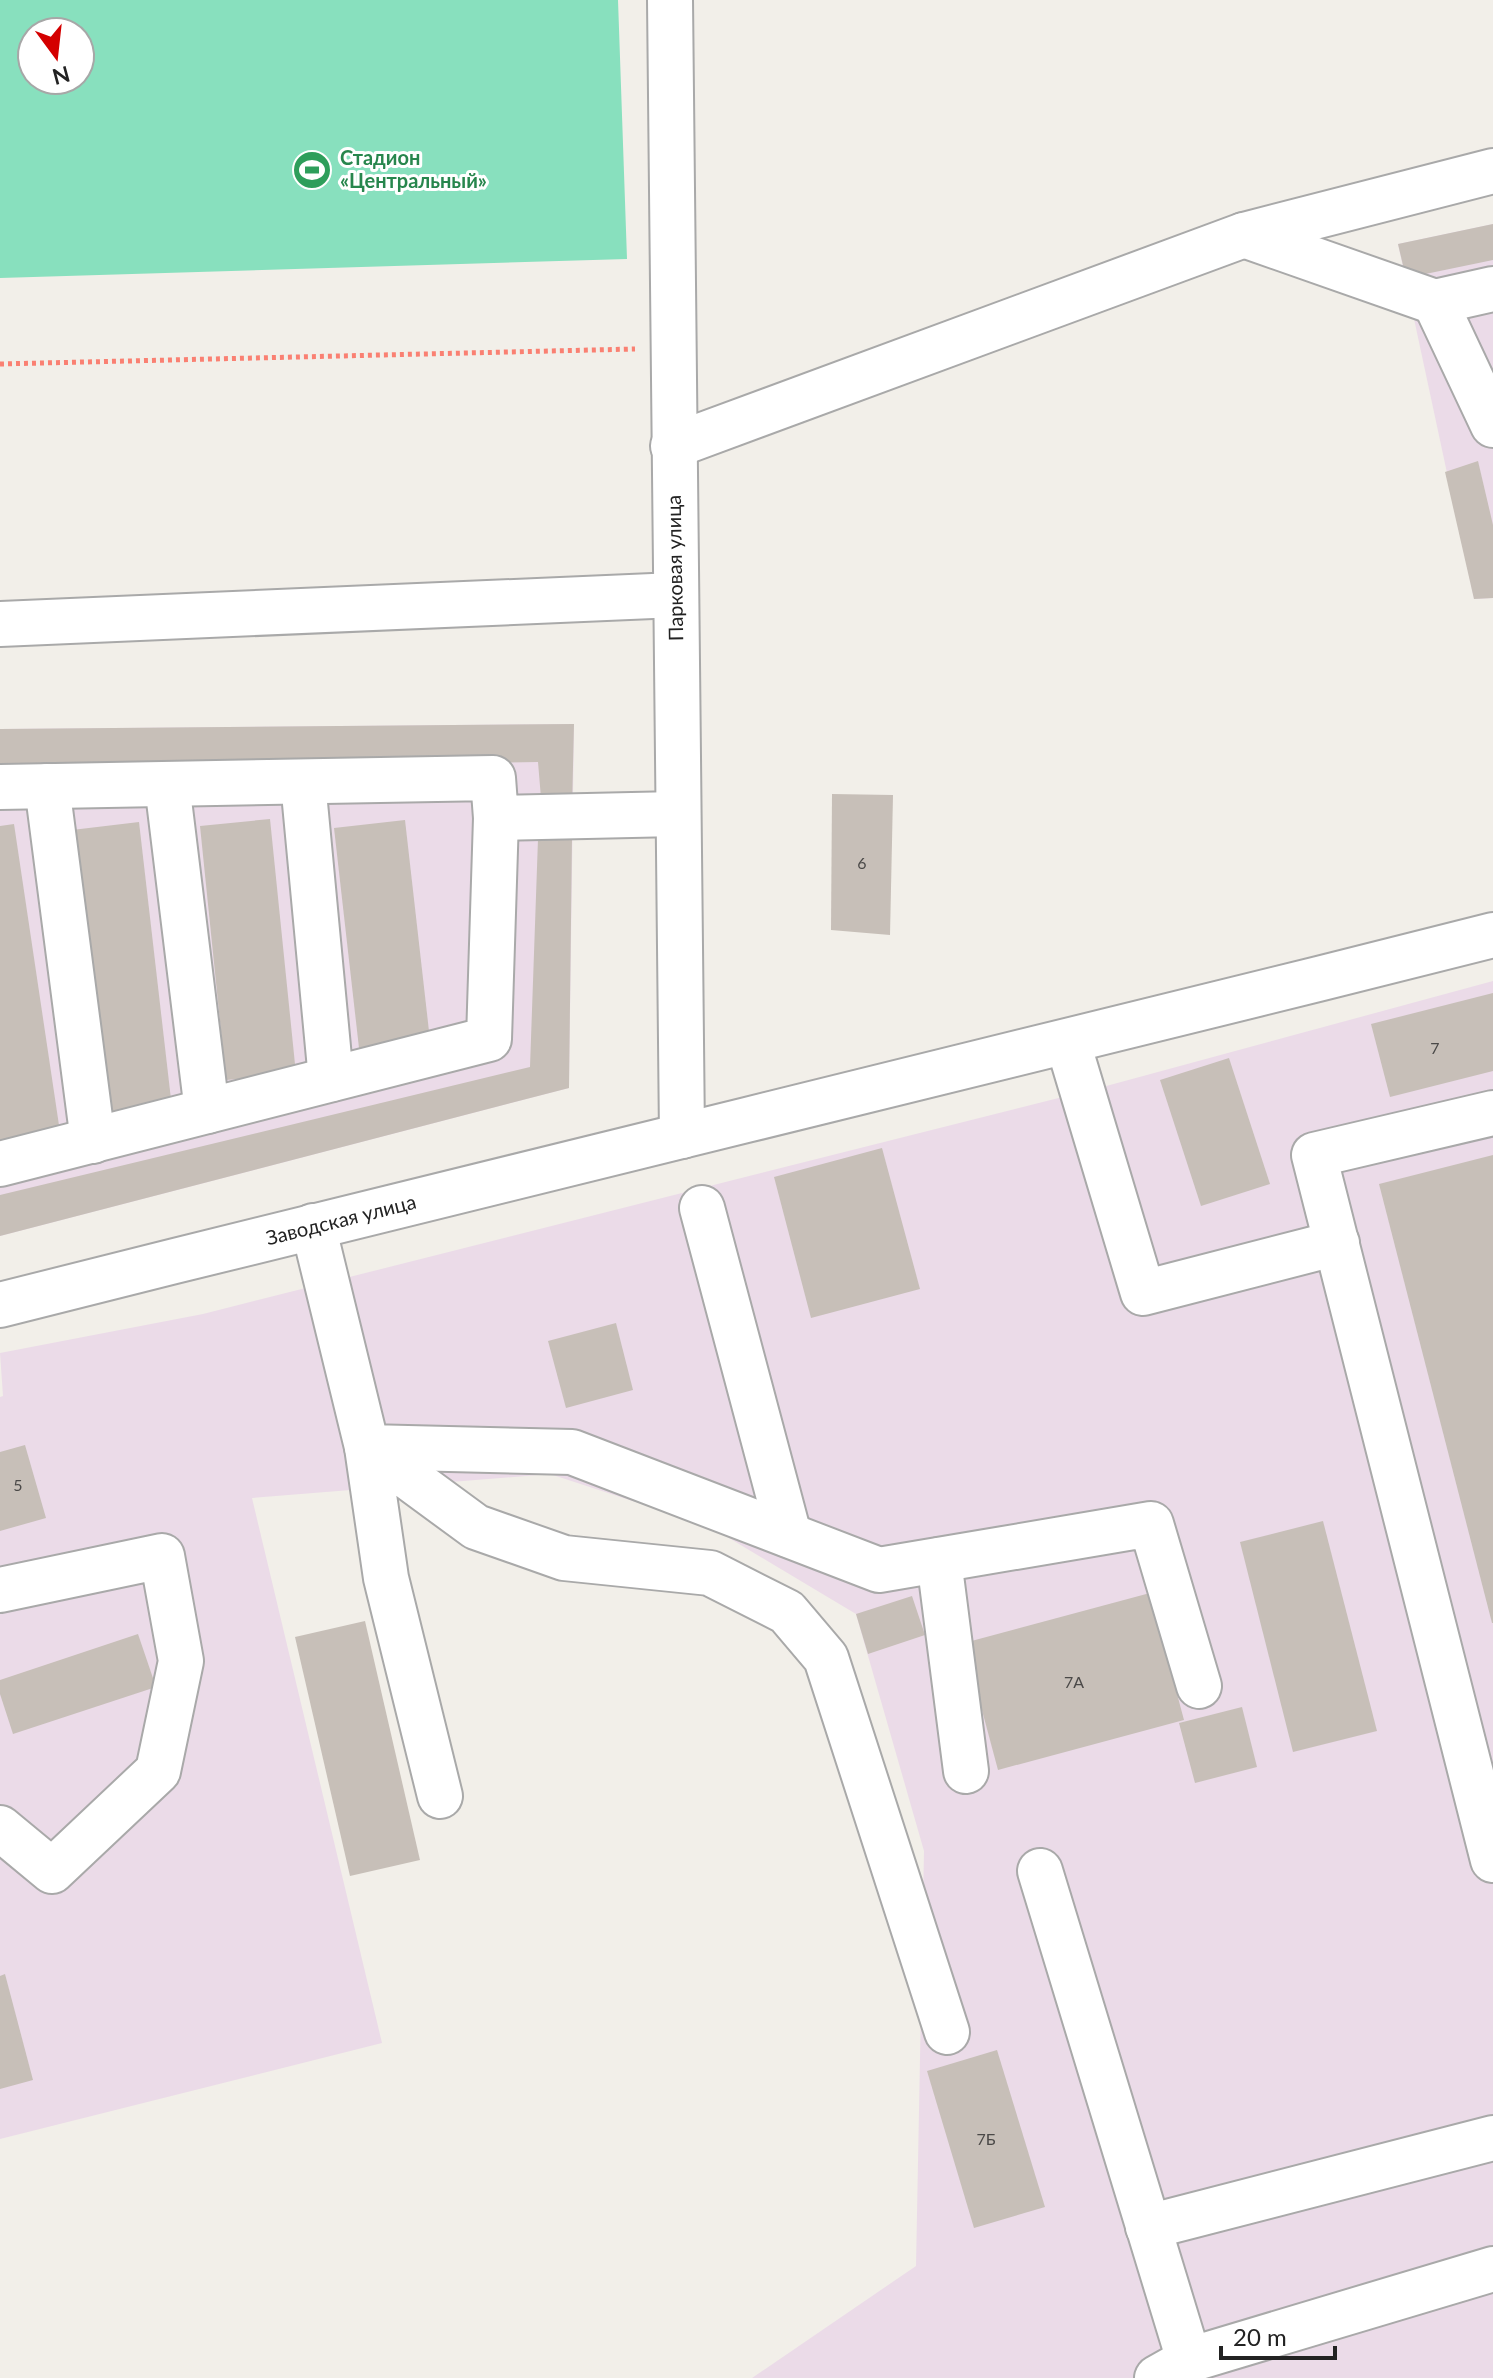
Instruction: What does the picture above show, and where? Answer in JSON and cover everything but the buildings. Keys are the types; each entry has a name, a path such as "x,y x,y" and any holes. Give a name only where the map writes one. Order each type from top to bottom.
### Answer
{"street":[{"name":"Парковая улица","path":"670,0 682,1136"},
{"path":"673,446 1244,235 1493,171"},
{"path":"1244,235 1435,302 1476,353 1493,425"},
{"path":"1435,302 1493,289"},
{"path":"0,624 676,595"},
{"path":"0,787 493,778 496,818 489,1039 0,1164"},
{"path":"303,782 331,1079"},
{"path":"167,784 207,1111"},
{"path":"47,786 93,1141"},
{"path":"496,818 677,814"},
{"name":"Заводская улица","path":"0,1305 1068,1043 1493,935"},
{"path":"1068,1043 1143,1293 1337,1243"},
{"path":"1493,1113 1314,1155 1493,1860"},
{"path":"702,1208 789,1535"},
{"path":"313,1226 367,1447 386,1578 440,1796"},
{"path":"367,1447 572,1452 879,1570 1151,1524 1199,1686"},
{"path":"367,1447 476,1527 564,1558 710,1573 787,1612 826,1658 947,2032"},
{"path":"0,1590 162,1556 181,1661 158,1771 52,1871 0,1828"},
{"path":"939,1560 966,1771"},
{"path":"1040,1871 1148,2227 1173,2369 1493,2269"},
{"path":"1148,2227 1493,2138"}],"path":[{"path":"0,364 675,348"}],"shaded area":[{"path":"1493,224 1493,598 1474,599 1398,244"},
{"path":"574,724 569,1088 0,1236 0,729"},
{"path":"1493,981 1493,2378 752,2378 916,2266 924,1851 856,1614 709,1526 550,1474 252,1498 382,2043 0,2139 0,1397 3,1396 0,1353 203,1314 1110,1085"}],"green space":[{"name":"Стадион «Центральный»","path":"0,0 618,0 627,259 0,278"}],"place":[{"name":"Стадион «Центральный»","path":"312,170"}]}
